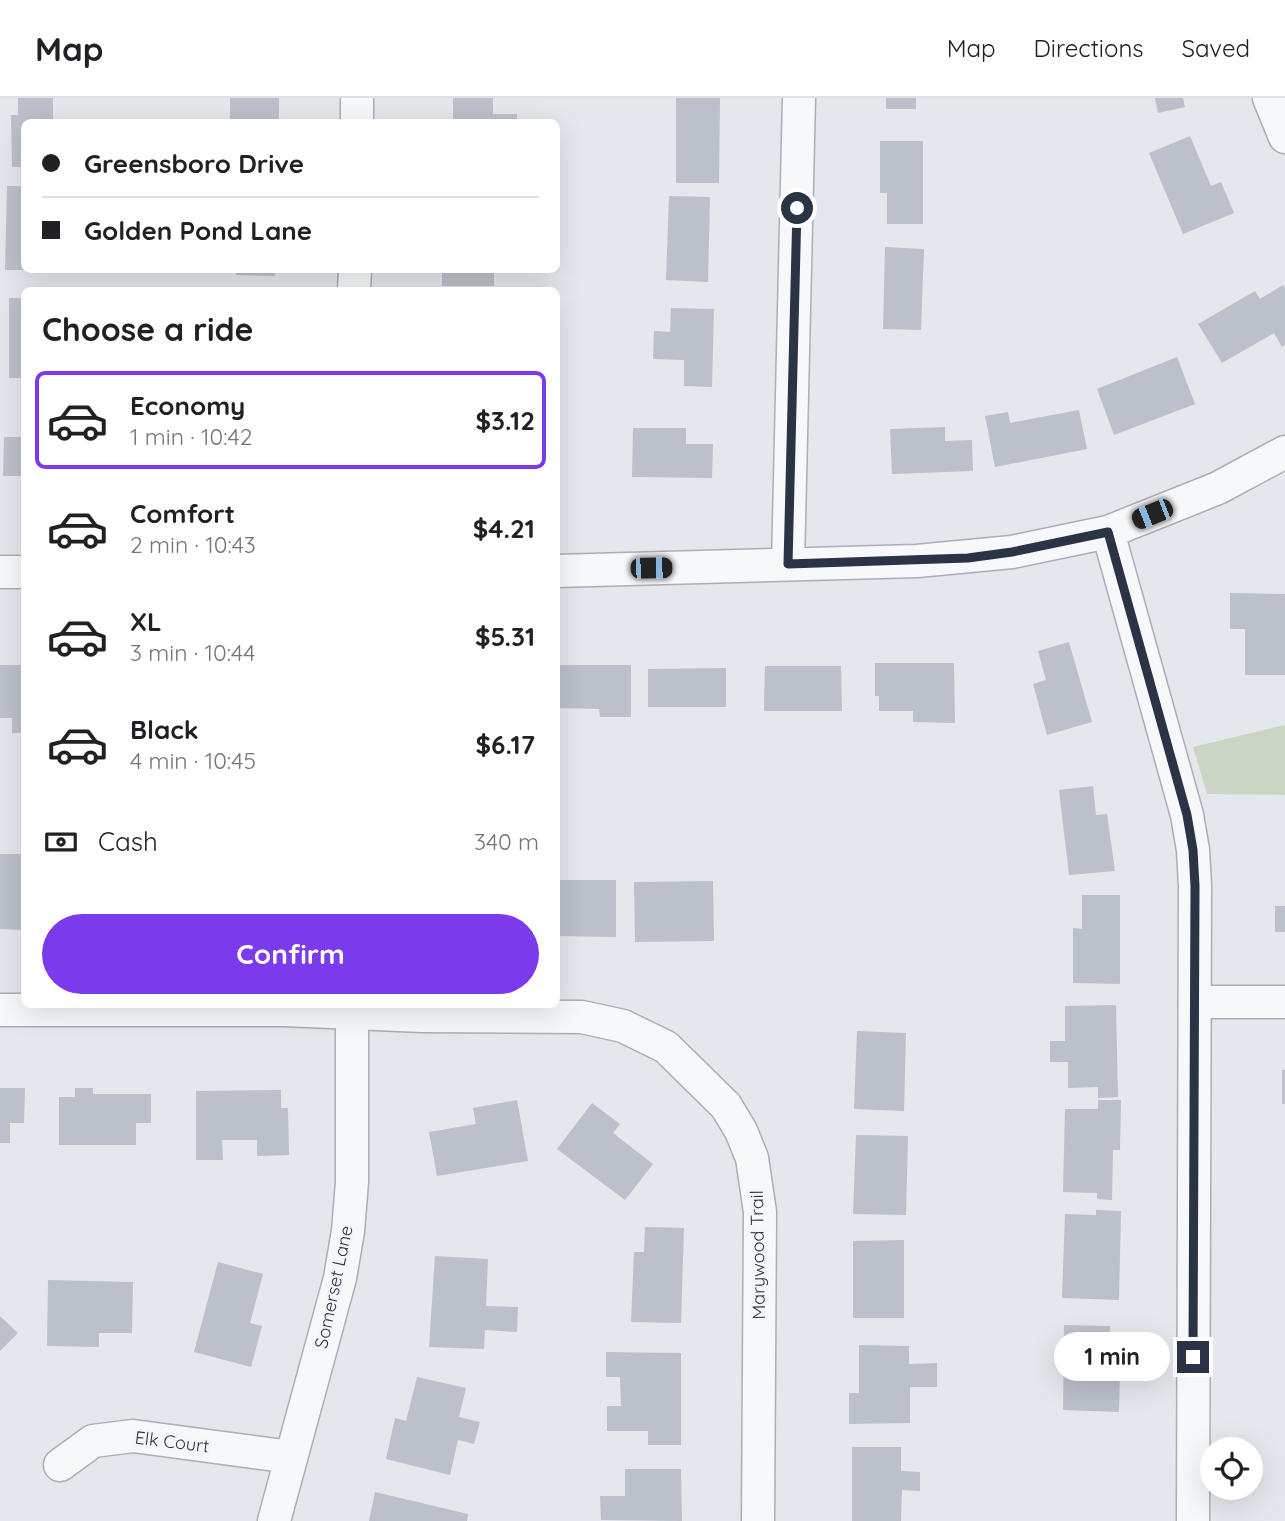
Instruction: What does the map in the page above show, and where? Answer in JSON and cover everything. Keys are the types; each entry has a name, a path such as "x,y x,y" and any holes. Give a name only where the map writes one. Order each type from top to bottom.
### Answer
{"street":[{"path":"357,98 357,119"},
{"path":"788,564 799,98"},
{"path":"1269,98 1285,137"},
{"path":"560,571 968,558 1012,552 1108,532 1218,488 1285,452"},
{"path":"1108,532 1187,815 1193,850 1193,1521"},
{"path":"0,572 21,572"},
{"path":"1195,1002 1285,1002"},
{"name":"Marywood Trail","path":"0,1010 352,1009 422,1016 582,1017 623,1026 666,1047 726,1107 741,1131 751,1158 760,1212 758,1521"},
{"name":"Somerset Lane","path":"274,1521 340,1278 348,1231 352,1182 352,1009"},
{"name":"Elk Court","path":"60,1465 93,1441 133,1436 291,1457"}],"green space":[{"path":"1285,725 1285,795 1207,794 1193,747"}],"building":[{"path":"18,98 53,98 53,119 21,119 21,167 12,167 11,115 18,115"},
{"path":"230,98 279,98 279,119 230,119"},
{"path":"453,98 493,98 493,114 517,114 517,119 453,119"},
{"path":"676,98 720,98 719,183 676,183"},
{"path":"886,98 916,98 916,109 886,109"},
{"path":"1155,98 1183,98 1185,107 1158,113"},
{"path":"1190,136 1211,186 1221,182 1234,213 1183,234 1149,153"},
{"path":"880,141 923,141 923,224 887,224 887,193 880,193"},
{"path":"7,186 21,186 21,270 5,270"},
{"path":"669,196 710,197 708,282 666,280"},
{"path":"885,247 924,249 921,330 883,329"},
{"path":"236,273 275,273 275,276"},
{"path":"442,273 494,273 494,286 442,286"},
{"path":"1283,285 1285,345 1282,347 1274,333 1222,363 1198,324 1255,291 1260,299"},
{"path":"9,298 21,298 21,378 9,378"},
{"path":"671,308 714,309 712,387 684,386 684,360 653,359 654,331 670,332"},
{"path":"1177,357 1195,404 1114,435 1097,389"},
{"path":"1079,410 1087,449 995,467 985,416 1008,412 1010,423"},
{"path":"945,427 945,441 972,440 973,471 892,474 890,429"},
{"path":"633,428 686,428 686,444 713,444 712,478 632,477"},
{"path":"4,437 21,437 21,476 3,476"},
{"path":"1230,593 1285,594 1285,675 1245,675 1245,629 1230,629"},
{"path":"1069,642 1092,722 1047,735 1033,684 1046,680 1038,651"},
{"path":"875,663 954,663 955,723 913,722 913,711 879,711 879,696 875,696"},
{"path":"0,665 21,665 21,733 12,733 12,718 0,718"},
{"path":"560,665 631,665 631,717 600,717 599,709 560,708"},
{"path":"765,666 841,666 842,711 764,711"},
{"path":"726,668 726,707 648,707 648,669"},
{"path":"1093,786 1096,815 1107,814 1115,871 1069,875 1059,790"},
{"path":"0,854 21,854 21,930 0,929"},
{"path":"560,880 616,880 616,937 560,936"},
{"path":"713,881 714,941 635,942 634,882"},
{"path":"1082,895 1120,895 1120,984 1073,983 1073,928 1082,929"},
{"path":"1275,906 1285,906 1285,932 1275,932"},
{"path":"1116,1005 1118,1097 1098,1098 1098,1087 1068,1088 1068,1062 1050,1062 1050,1041 1065,1041 1065,1006"},
{"path":"857,1031 906,1033 904,1111 854,1109"},
{"path":"1282,1070 1285,1070 1285,1104 1282,1104"},
{"path":"0,1088 25,1088 24,1123 10,1123 10,1143 0,1143"},
{"path":"75,1088 93,1088 93,1094 151,1094 151,1123 136,1123 136,1145 59,1145 59,1097 75,1097"},
{"path":"281,1090 281,1108 288,1108 289,1155 257,1156 257,1140 222,1140 223,1160 196,1160 196,1091"},
{"path":"517,1100 528,1161 437,1176 429,1132 476,1124 473,1108"},
{"path":"1098,1100 1121,1100 1120,1150 1113,1150 1112,1200 1097,1199 1097,1193 1063,1192 1065,1109 1098,1109"},
{"path":"592,1103 620,1124 613,1133 653,1164 625,1200 557,1149"},
{"path":"856,1135 908,1136 906,1215 853,1214"},
{"path":"1096,1210 1121,1211 1119,1300 1062,1298 1065,1214 1096,1215"},
{"path":"645,1227 684,1228 681,1323 631,1322 634,1252 644,1252"},
{"path":"904,1240 904,1318 853,1318 853,1241"},
{"path":"435,1256 488,1259 486,1306 518,1307 517,1332 485,1330 484,1349 429,1347"},
{"path":"218,1262 263,1274 250,1323 262,1326 251,1367 194,1352"},
{"path":"48,1280 133,1282 132,1333 99,1333 99,1347 47,1346"},
{"path":"0,1316 18,1333 0,1351"},
{"path":"1064,1325 1110,1326 1109,1374 1120,1374 1119,1412 1063,1410"},
{"path":"859,1345 909,1346 909,1364 937,1363 937,1387 910,1387 910,1423 849,1424 849,1393 859,1393"},
{"path":"606,1352 681,1353 681,1445 648,1445 648,1431 607,1431 607,1406 621,1406 620,1377 606,1377"},
{"path":"417,1377 466,1388 459,1417 480,1422 474,1444 458,1440 450,1475 386,1459 395,1418 406,1421"},
{"path":"852,1447 901,1447 901,1471 920,1472 920,1491 902,1490 901,1521 852,1521"},
{"path":"625,1469 681,1469 682,1521 601,1520 600,1496 625,1496"},
{"path":"375,1492 468,1514 467,1521 369,1521"}],"route":[{"path":"797,208 788,564 968,558 1012,552 1108,532 1187,815 1193,850 1193,1357"}]}
